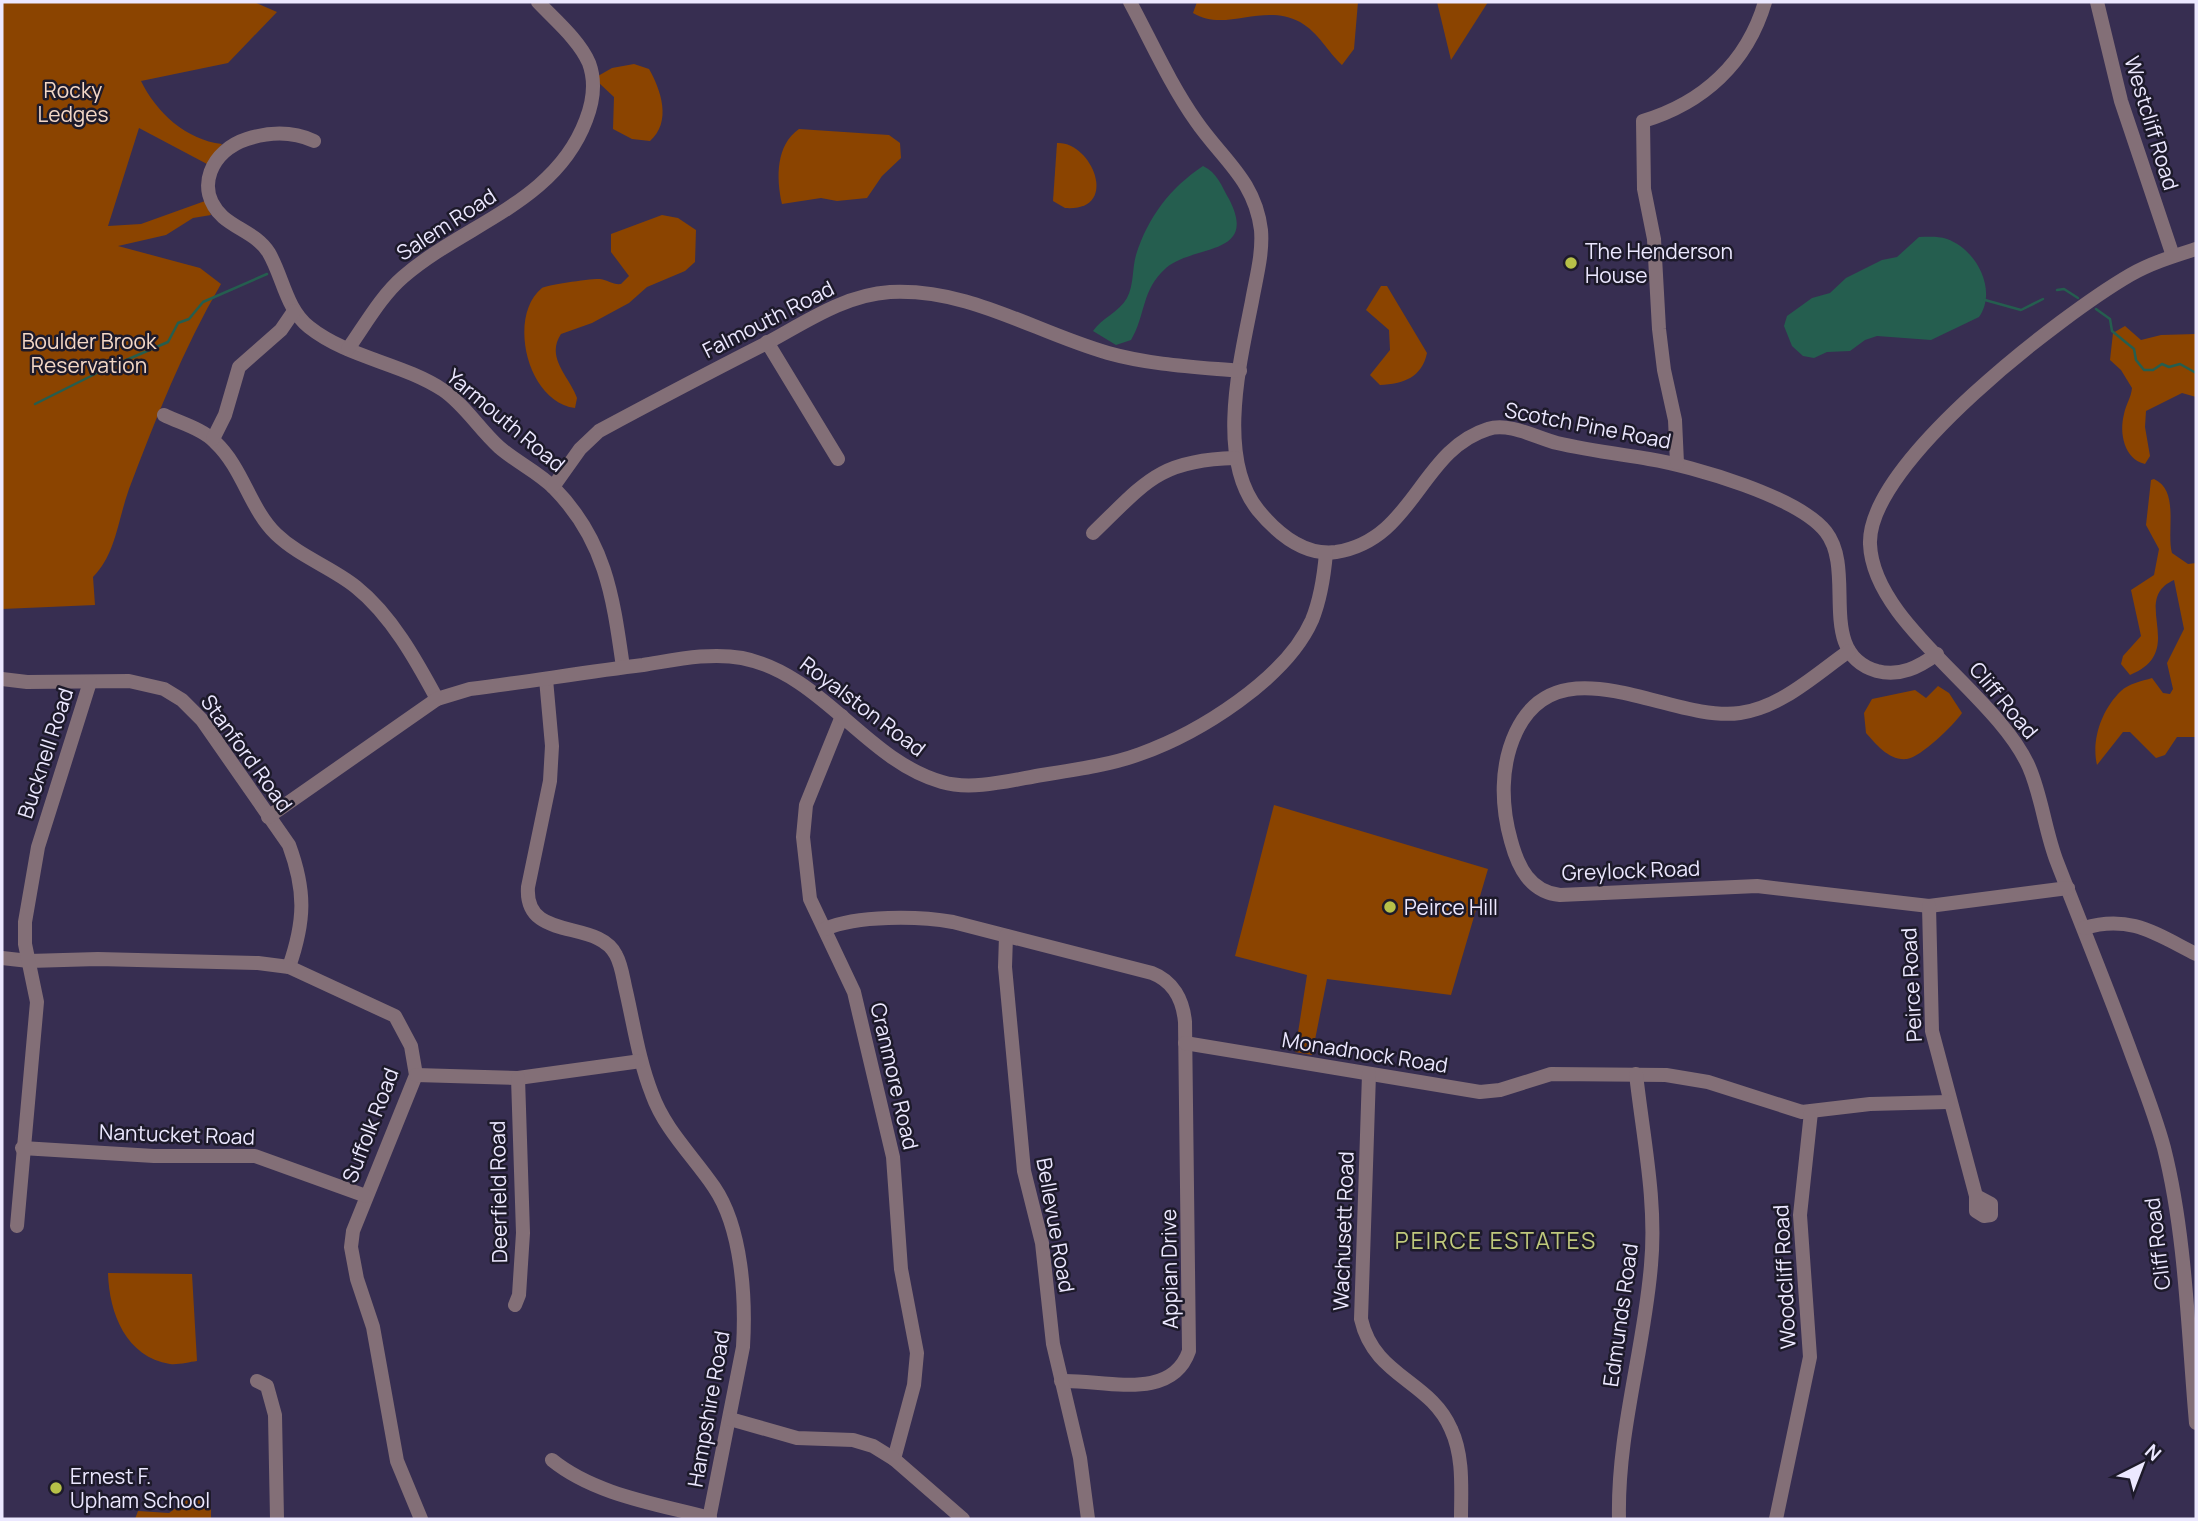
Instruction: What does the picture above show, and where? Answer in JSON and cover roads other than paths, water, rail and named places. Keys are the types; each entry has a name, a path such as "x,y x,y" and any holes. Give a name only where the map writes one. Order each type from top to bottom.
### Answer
{"street":[{"name":"Salem Road","path":"348,349 402,278 438,251 532,193 575,142 592,104 593,80 588,62 575,42 538,2"},
{"path":"1129,2 1196,123 1243,178 1261,228 1261,254 1240,372 1236,458 1243,490 1274,529 1299,547 1326,553"},
{"path":"1677,464 1675,420 1664,370 1659,329 1654,239 1644,189 1643,121 1668,113 1724,76 1742,53 1765,2"},
{"name":"Westcliff Road","path":"2097,2 2122,101 2174,256"},
{"name":"Yarmouth Road","path":"314,141 292,133 246,139 226,149 213,163 209,172 208,186 216,206 223,217 250,234 268,252 294,311 308,326 348,349 444,391 502,449 553,487 580,520 600,554 613,596 623,667"},
{"name":"Cliff Road","path":"2196,249 2141,270 2111,287 1979,388 1945,419 1880,501 1871,531 1871,552 1877,573 1899,610 1998,722 2026,762 2049,838 2163,1144 2189,1278 2196,1423"},
{"name":"Falmouth Road","path":"553,487 580,449 598,431 841,303 888,292 929,293 993,307 1108,353 1240,372"},
{"path":"213,439 225,415 239,367 281,330 294,311"},
{"path":"767,342 838,459"},
{"path":"164,415 213,439 229,456 265,523 297,553 356,587 379,609 422,671 436,699"},
{"name":"Scotch Pine Road","path":"1326,553 1374,540 1404,512 1453,450 1466,439 1499,427 1558,443 1677,464 1734,481 1806,515 1821,526 1838,556 1841,629 1849,651"},
{"path":"1093,533 1161,471 1202,459 1236,458"},
{"name":"Royalston Road","path":"268,817 436,699 470,689 707,656 747,659 794,679 909,769 950,784 972,785 1046,774 1140,754 1207,722 1242,699 1280,665 1311,622 1322,589 1326,553"},
{"path":"1849,651 1866,666 1886,672 1907,671 1937,654"},
{"name":"Greylock Road","path":"1849,651 1782,698 1739,713 1696,712 1597,687 1567,690 1548,698 1520,725 1506,764 1504,807 1514,854 1529,880 1542,890 1557,895 1766,886 1929,906"},
{"name":"Stanford Road","path":"2,679 146,683 164,689 182,700 202,720 289,845 297,868 301,897 301,932 289,967"},
{"name":"Hampshire Road","path":"546,679 551,773 546,808 535,844 528,899 532,910 549,924 594,936 612,949 619,962 641,1061 660,1113 718,1193 734,1230 744,1334 710,1518"},
{"name":"Bucknell Road","path":"17,1226 37,1002 25,944 25,922 38,847 90,682"},
{"name":"Cranmore Road","path":"842,716 818,771 803,822 809,894 857,1001 894,1165 901,1269 918,1353 914,1385 894,1459"},
{"name":"Peirce Road","path":"1976,1196 1948,1102 1931,1024 1929,906 2068,888"},
{"path":"825,929 850,921 934,919 1160,976 1180,1000 1185,1017 1185,1043"},
{"path":"2084,929 2108,922 2131,924 2196,954"},
{"name":"Bellevue Road","path":"1006,936 1005,967 1023,1163 1042,1243 1051,1335 1080,1458 1088,1519"},
{"name":"Suffolk Road","path":"2,958 29,961 98,959 289,967 395,1016 411,1045 416,1074 353,1230 351,1247 357,1279 373,1326 397,1461 421,1519"},
{"name":"Monadnock Road","path":"1185,1043 1490,1092 1546,1075 1636,1074 1698,1079 1788,1109 1811,1112 1870,1104 1948,1102"},
{"name":"Appian Drive","path":"1061,1381 1153,1384 1176,1373 1188,1355 1191,1338 1185,1043"},
{"path":"416,1074 518,1078 601,1069 641,1061"},
{"name":"Wachusett Road","path":"1369,1074 1361,1319 1377,1356 1433,1400 1452,1430 1460,1461 1461,1519"},
{"name":"Edmunds Road","path":"1619,1519 1621,1452 1652,1257 1651,1199 1636,1074"},
{"name":"Deerfield Road","path":"515,1305 519,1295 523,1233 518,1078"},
{"name":"Woodcliff Road","path":"1776,1519 1810,1357 1800,1209 1811,1112"},
{"name":"Nantucket Road","path":"22,1148 153,1156 255,1156 366,1196"},
{"path":"257,1381 267,1386 275,1415 277,1519"},
{"path":"730,1419 797,1438 860,1442 894,1459 963,1519"},
{"path":"552,1461 566,1472 608,1489 710,1518"}],"waterway":[{"path":"35,404 168,342 178,323 189,319 203,302 267,274"},
{"path":"2057,290 2064,289 2078,298"},
{"path":"1985,300 2021,310 2043,299"},
{"path":"2096,309 2110,319 2112,331 2134,349 2136,360 2144,370 2153,370 2162,364 2169,367 2180,364 2196,373"}],"place":[{"name":"The Henderson House","path":"1571,263"},
{"name":"Peirce Hill","path":"1390,907"},
{"name":"Ernest F. Upham School","path":"56,1488"}],"district":[{"name":"PEIRCE ESTATES","path":"1496,1240"}],"park label":[{"name":"Rocky Ledges","path":"73,102"},
{"name":"Boulder Brook Reservation","path":"89,353"}]}
